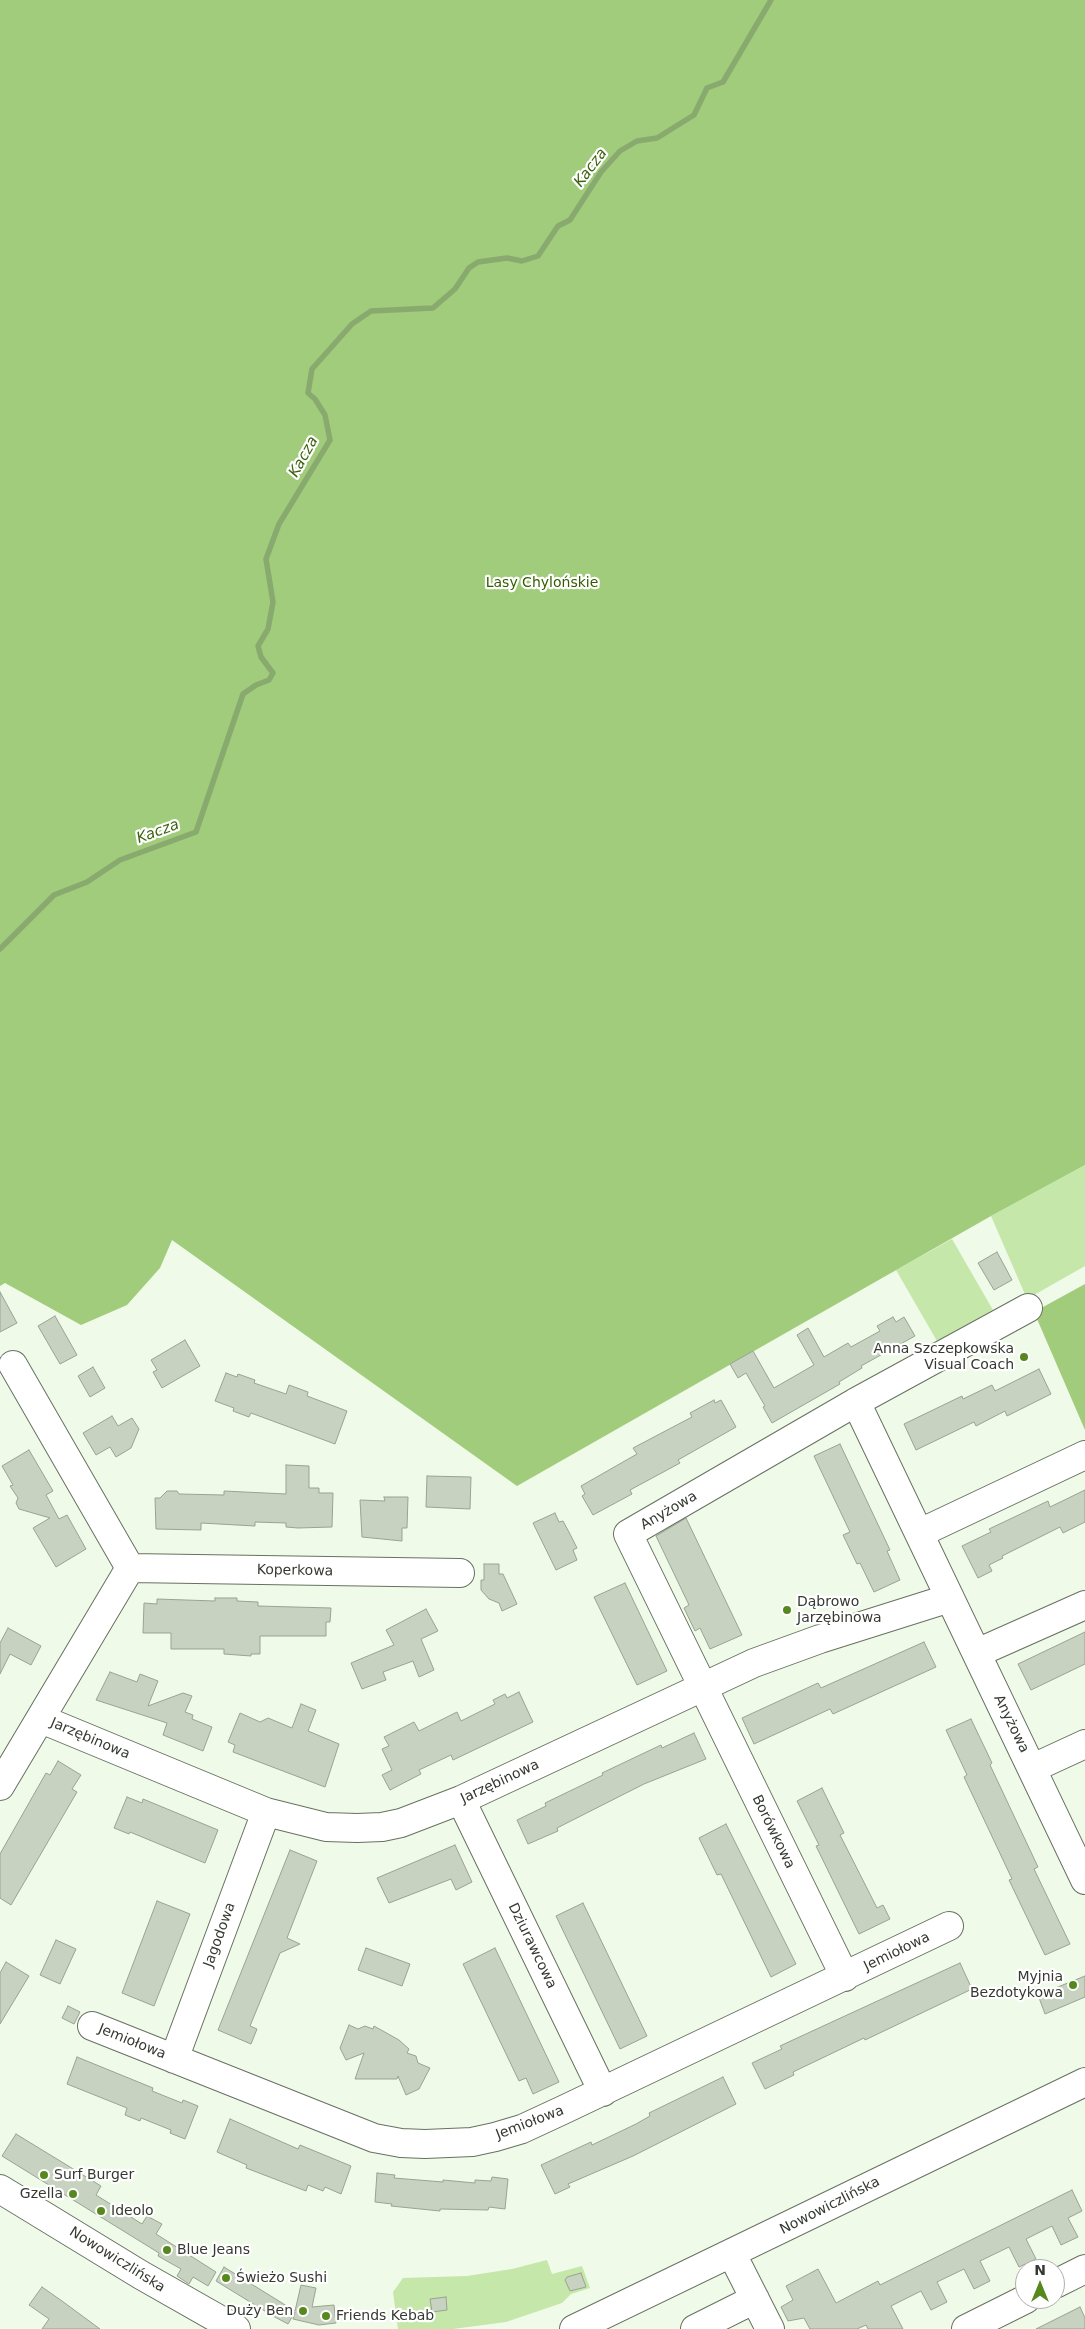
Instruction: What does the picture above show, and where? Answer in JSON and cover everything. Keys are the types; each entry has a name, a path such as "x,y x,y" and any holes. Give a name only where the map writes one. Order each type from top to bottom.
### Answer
{"street":[{"name":"Anyżowa","path":"701,1686 628,1534 856,1402 1028,1308"},
{"path":"0,1786 130,1568 13,1365"},
{"name":"Anyżowa","path":"856,1402 1085,1880"},
{"path":"920,1533 1085,1455"},
{"name":"Koperkowa","path":"130,1568 460,1573"},
{"name":"Jarzębinowa","path":"41,1719 266,1812 326,1827 365,1828 400,1823 461,1800 701,1686 754,1663 820,1638 950,1598"},
{"path":"977,1653 1085,1605"},
{"name":"Borówkowa","path":"701,1686 845,1977"},
{"name":"Anyżowa","path":"1033,1768 1085,1744"},
{"name":"Dziurawcowa","path":"461,1800 602,2092"},
{"name":"Jagodowa","path":"174,2059 266,1812"},
{"name":"Jemiołowa","path":"92,2026 374,2138 401,2143 448,2143 495,2137 522,2129 949,1926"},
{"name":"Nowowiczlińska","path":"574,2329 1085,2082"},
{"name":"Nowowiczlińska","path":"0,2188 141,2276 236,2329"},
{"path":"732,2254 770,2329"},
{"path":"1065,2279 1085,2269"},
{"path":"695,2329 755,2299"},
{"path":"966,2329 1015,2304"}],"green space":[{"name":"Lasy Chylońskie","path":"0,0 1085,0 1085,1165 991,1216 517,1486 172,1240 160,1268 127,1305 81,1325 5,1283 0,1286"},
{"path":"1085,1165 1085,1266 1027,1299 991,1216"},
{"path":"952,1239 993,1310 937,1341 896,1270"},
{"path":"1085,1284 1085,1430 1034,1312"},
{"path":"547,2260 552,2274 582,2266 590,2288 571,2294 562,2303 506,2322 453,2329 398,2329 393,2292 403,2278 467,2276 512,2269"}],"building":[{"path":"997,1252 1012,1280 994,1290 978,1263"},
{"path":"0,1292 17,1323 0,1332"},
{"path":"55,1316 77,1355 60,1364 38,1326"},
{"path":"893,1317 896,1322 904,1317 915,1336 861,1366 862,1368 839,1382 840,1384 772,1423 763,1407 765,1406 746,1373 738,1378 730,1364 753,1351 774,1388 814,1365 797,1335 808,1328 824,1357 848,1343 851,1347 880,1331 877,1326"},
{"path":"185,1340 200,1366 162,1388 153,1372 157,1370 151,1360"},
{"path":"93,1367 105,1388 90,1397 78,1376"},
{"path":"1039,1369 1051,1394 1007,1416 1005,1411 976,1426 974,1422 916,1450 904,1424 962,1396 963,1399 992,1385 995,1391"},
{"path":"226,1373 237,1377 238,1374 255,1380 254,1383 286,1394 289,1385 308,1392 307,1396 347,1411 335,1444 251,1413 249,1417 233,1411 234,1408 215,1401"},
{"path":"714,1400 715,1403 721,1400 736,1427 678,1460 680,1463 630,1490 632,1494 593,1515 582,1496 585,1494 581,1486 637,1454 633,1448 692,1417 690,1413"},
{"path":"112,1416 118,1426 132,1418 139,1429 131,1448 116,1457 110,1447 96,1455 83,1433"},
{"path":"840,1444 890,1550 887,1551 900,1580 874,1592 860,1563 857,1564 843,1535 850,1532 814,1456"},
{"path":"29,1450 53,1491 46,1495 59,1519 67,1515 86,1549 56,1567 33,1528 50,1518 19,1509 16,1503 18,1498 10,1486 13,1485 2,1466"},
{"path":"286,1465 309,1466 309,1488 319,1488 319,1493 333,1493 332,1527 298,1528 286,1527 286,1523 255,1522 255,1526 201,1523 201,1530 156,1529 155,1498 160,1498 167,1491 177,1491 179,1494 224,1495 224,1491 286,1494"},
{"path":"427,1476 471,1477 470,1509 426,1507"},
{"path":"1085,1490 1085,1522 1063,1533 1060,1527 1002,1556 1003,1558 989,1565 992,1571 978,1578 962,1546 991,1532 989,1529 1048,1501 1050,1507"},
{"path":"384,1497 408,1497 407,1528 402,1528 402,1541 362,1537 360,1500 385,1501"},
{"path":"555,1513 559,1522 563,1521 577,1548 573,1550 577,1560 556,1570 533,1523"},
{"path":"686,1518 742,1635 710,1649 700,1628 695,1631 684,1608 689,1605 656,1536"},
{"path":"484,1564 499,1564 499,1574 503,1574 517,1604 502,1611 499,1603 489,1599 481,1590 481,1580 484,1580"},
{"path":"625,1583 667,1671 637,1685 594,1597"},
{"path":"215,1598 237,1598 237,1601 258,1602 258,1606 331,1608 330,1622 326,1622 326,1636 260,1636 260,1654 251,1654 251,1656 224,1654 224,1649 171,1649 171,1633 143,1633 144,1603 157,1604 157,1599 215,1601"},
{"path":"426,1609 438,1631 421,1639 434,1670 419,1677 413,1661 383,1672 386,1680 362,1689 351,1663 394,1645 386,1630"},
{"path":"8,1628 41,1646 31,1665 10,1654 0,1674 0,1643"},
{"path":"1085,1632 1085,1664 1031,1690 1018,1664"},
{"path":"924,1642 936,1667 833,1714 830,1709 754,1744 742,1718 818,1683 821,1688"},
{"path":"110,1672 137,1682 140,1674 158,1681 148,1706 183,1693 192,1696 185,1712 193,1715 192,1719 212,1727 203,1751 163,1735 167,1723 96,1700"},
{"path":"519,1692 533,1722 453,1760 451,1755 419,1770 421,1774 390,1790 382,1775 392,1770 382,1749 389,1746 384,1737 414,1722 419,1731 457,1712 461,1721 495,1704 493,1700 505,1694 507,1698"},
{"path":"301,1704 316,1710 308,1731 339,1744 325,1787 233,1752 235,1745 228,1742 240,1713 260,1722 268,1718 292,1728"},
{"path":"971,1719 992,1763 990,1765 1038,1867 1034,1869 1070,1944 1045,1955 1009,1880 1012,1879 964,1777 967,1775 946,1730"},
{"path":"694,1733 706,1759 644,1784 557,1828 558,1831 528,1844 517,1820 546,1806 545,1803 603,1775 602,1773 661,1745 662,1748"},
{"path":"58,1761 81,1775 72,1789 77,1792 11,1905 0,1898 0,1854 46,1773 50,1775"},
{"path":"822,1788 844,1833 840,1835 877,1908 883,1905 890,1919 859,1934 816,1846 819,1845 797,1801"},
{"path":"127,1797 142,1803 143,1799 218,1830 205,1863 130,1832 129,1834 114,1828"},
{"path":"726,1824 796,1964 771,1977 721,1874 717,1875 699,1838"},
{"path":"455,1845 472,1882 456,1890 451,1879 389,1903 377,1878"},
{"path":"290,1850 317,1861 287,1938 300,1944 280,1953 250,2026 257,2029 251,2044 218,2030"},
{"path":"157,1901 190,1914 154,2006 122,1993"},
{"path":"583,1903 647,2036 620,2049 556,1916"},
{"path":"56,1940 76,1949 60,1984 40,1975"},
{"path":"366,1948 410,1964 402,1986 358,1970"},
{"path":"495,1948 559,2082 533,2094 526,2078 519,2081 463,1964"},
{"path":"6,1962 29,1976 0,2024 0,1973"},
{"path":"960,1963 972,1989 793,2072 794,2075 765,2089 752,2063 782,2049 780,2046"},
{"name":"Myjnia Bezdotykowa","path":"1085,1976 1085,1997 1045,2014 1038,1995"},
{"path":"68,2006 80,2012 74,2024 62,2018"},
{"path":"349,2025 358,2029 365,2026 373,2029 374,2026 399,2040 409,2049 407,2053 416,2056 418,2063 430,2068 419,2089 406,2095 398,2076 397,2079 355,2079 364,2053 346,2060 340,2048"},
{"path":"77,2057 153,2088 152,2091 182,2103 183,2100 198,2106 185,2139 170,2133 171,2130 141,2118 140,2121 125,2115 127,2108 67,2084"},
{"path":"723,2077 736,2104 633,2156 568,2184 570,2187 555,2194 541,2165 591,2142 592,2145 636,2124 650,2116 649,2113"},
{"path":"230,2119 298,2149 300,2145 351,2166 341,2194 325,2187 323,2191 308,2185 306,2191 246,2168 247,2165 217,2152"},
{"path":"16,2134 101,2186 96,2195 142,2224 147,2216 162,2224 156,2234 216,2272 208,2286 193,2277 189,2284 177,2276 181,2269 158,2256 159,2253 2,2156"},
{"path":"377,2173 395,2175 394,2178 443,2182 443,2180 475,2183 475,2180 491,2181 492,2177 508,2179 505,2209 489,2207 488,2210 440,2209 440,2211 391,2206 392,2204 375,2202"},
{"path":"1072,2190 1082,2211 1068,2218 1078,2237 1061,2245 1052,2226 1026,2239 1036,2259 1015,2259 1009,2247 980,2261 990,2281 974,2289 964,2269 937,2282 947,2302 931,2310 921,2291 891,2306 903,2329 868,2329 866,2325 857,2329 810,2329 804,2318 788,2321 781,2307 793,2300 786,2286 818,2269 836,2303 878,2281 880,2285"},
{"path":"224,2267 295,2311 301,2285 316,2288 312,2307 334,2305 336,2323 319,2325 293,2319 295,2312 288,2324 216,2281"},
{"path":"581,2273 586,2287 570,2291 565,2280 567,2277"},
{"path":"42,2287 100,2329 42,2329 49,2319 29,2305"},
{"path":"446,2297 447,2310 432,2312 430,2299"},
{"path":"1080,2307 1085,2318 1085,2329 1036,2329"}],"waterway":[{"name":"Kacza","path":"0,949 54,895 87,882 120,860 196,832 243,694 256,685 269,680 273,673 261,657 258,646 268,629 273,602 266,559 279,524 330,440 325,415 315,399 308,393 312,369 352,324 371,311 433,308 455,289 469,268 478,262 507,258 522,261 538,256 558,226 570,220 601,172 620,151 637,141 657,138 694,115 707,88 723,82 771,0"}],"place":[{"name":"Anna Szczepkowska Visual Coach","path":"1024,1357"},
{"name":"Dąbrowo Jarzębinowa","path":"787,1610"},
{"name":"Myjnia Bezdotykowa","path":"1073,1985"},
{"name":"Surf Burger","path":"44,2175"},
{"name":"Gzella","path":"73,2194"},
{"name":"Ideolo","path":"101,2211"},
{"name":"Blue Jeans","path":"167,2250"},
{"name":"Świeżo Sushi","path":"226,2278"},
{"name":"Duży Ben","path":"303,2311"},
{"name":"Friends Kebab","path":"326,2316"}]}
